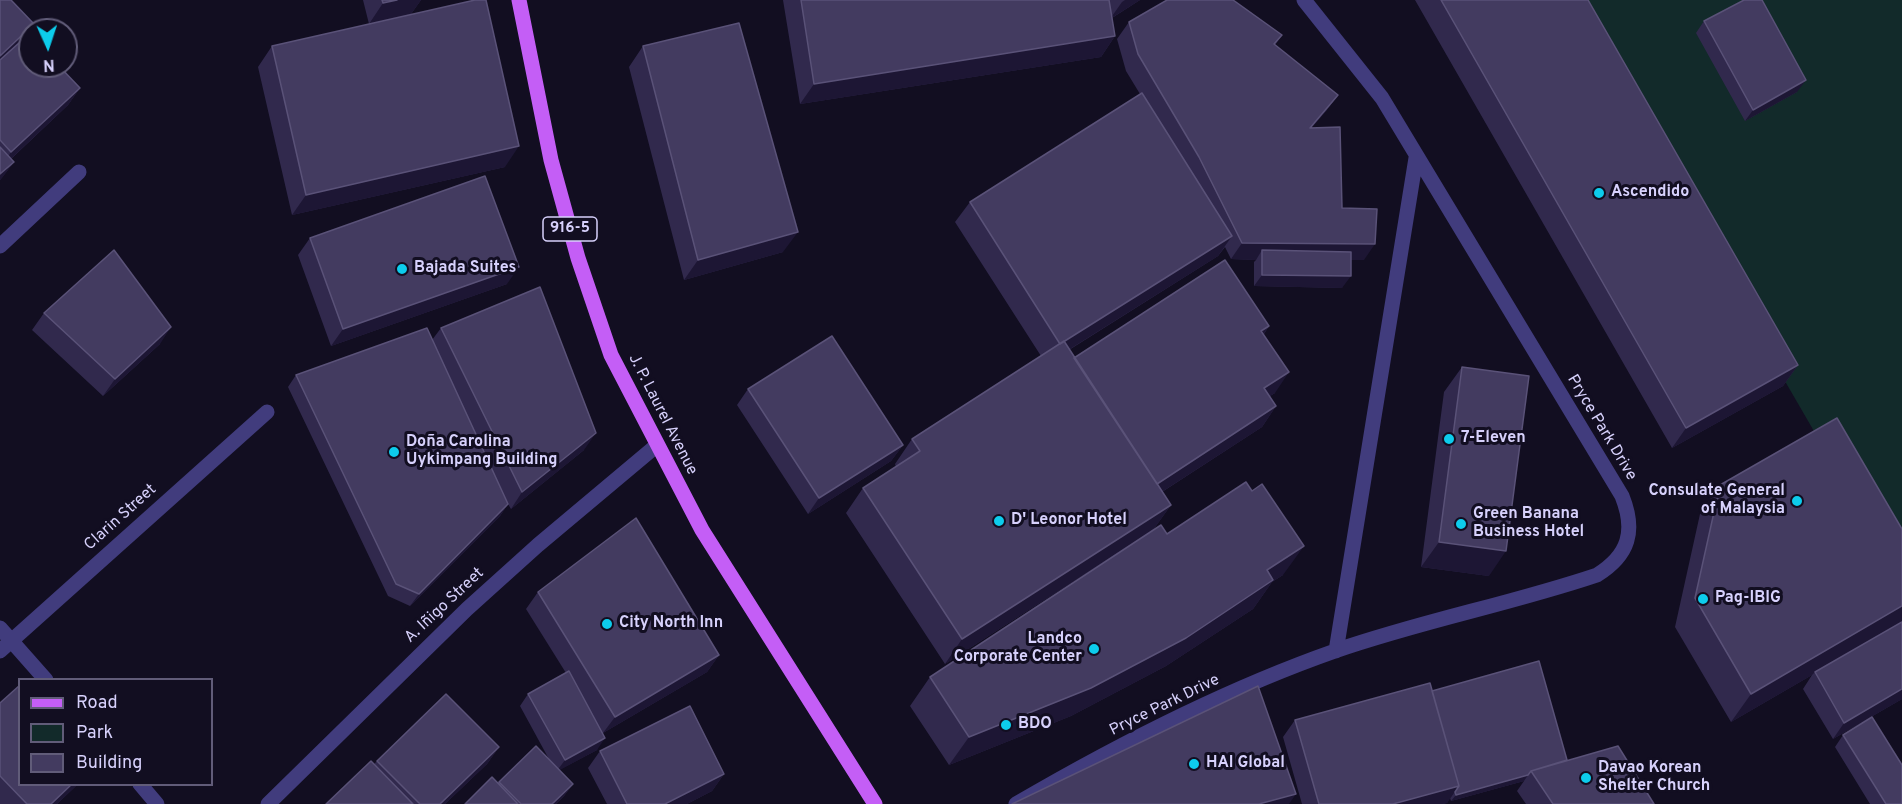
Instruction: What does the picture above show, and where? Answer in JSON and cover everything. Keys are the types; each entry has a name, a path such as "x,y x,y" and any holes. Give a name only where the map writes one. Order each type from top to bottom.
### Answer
{"main road":[{"name":"J. P. Laurel Avenue","path":"519,0 551,160 578,258 612,355 656,446 702,530 875,804"}],"street":[{"name":"Pryce Park Drive","path":"1016,804 1194,710 1335,651 1597,575 1613,565 1625,549 1629,531 1629,513 1622,496 1416,158 1382,98 1304,0"},
{"path":"1335,651 1416,158"},
{"path":"0,246 79,172"},
{"name":"Clarin Street","path":"6,646 267,412"},
{"name":"A. Iñigo Street","path":"268,804 475,602 538,545 656,446"},
{"path":"0,628 6,646 44,678"},
{"path":"142,786 157,804"}],"green space":[{"path":"1564,0 1902,0 1902,583"}],"building":[{"path":"0,0 11,0 28,18 18,18 18,39 0,56"},
{"path":"475,0 486,0 519,146 306,195 272,46"},
{"path":"801,0 1109,0 1115,36 814,84"},
{"path":"1167,0 1233,0 1282,35 1274,44 1338,95 1310,128 1340,127 1342,208 1377,209 1375,244 1242,243 1199,157 1138,54 1129,22"},
{"name":"Ascendido","path":"1441,0 1588,0 1798,365 1686,428"},
{"path":"1744,0 1762,0 1806,80 1753,110 1704,21"},
{"path":"739,23 798,232 698,260 643,46"},
{"path":"18,44 18,78 70,78 80,88 11,152 0,140 0,60"},
{"path":"1142,93 1232,236 1060,344 970,202"},
{"path":"0,147 14,162 0,174"},
{"name":"Bajada Suites","path":"485,176 519,267 343,329 310,238"},
{"path":"114,250 171,327 115,379 44,313"},
{"path":"1262,250 1351,252 1351,276 1262,275"},
{"path":"1225,260 1269,326 1261,331 1289,372 1264,388 1276,406 1157,484 1074,358"},
{"path":"540,287 596,433 522,492 441,328"},
{"name":"Doña Carolina Uykimpang Building","path":"427,328 508,504 419,594 396,584 296,375"},
{"path":"832,336 903,445 819,498 748,389"},
{"name":"D' Leonor Hotel","path":"1064,341 1171,505 962,639 863,488 920,451 912,439"},
{"name":"Green Banana Business Hotel","path":"1462,367 1529,376 1506,551 1439,542"},
{"path":"1837,418 1902,529 1902,606 1751,694 1695,598 1720,485"},
{"name":"Landco Corporate Center","path":"1246,482 1252,491 1262,484 1304,546 1267,570 1273,580 1186,638 1091,688 969,737 930,677 1161,525 1167,534"},
{"name":"City North Inn","path":"636,518 719,655 615,717 538,592"},
{"path":"1902,622 1902,689 1844,723 1815,672"},
{"path":"1539,661 1567,760 1531,771 1528,775 1456,795 1455,792 1459,786 1432,691"},
{"path":"569,671 605,738 565,760 528,694"},
{"path":"1430,683 1459,786 1393,804 1319,804 1295,720"},
{"name":"HAI Global","path":"1258,686 1296,794 1259,804 1012,804"},
{"path":"18,687 18,786 70,786 51,804 27,804 0,776 0,703"},
{"path":"446,694 499,747 440,804 420,804 377,761"},
{"path":"690,706 724,774 665,804 627,804 600,751"},
{"path":"1872,717 1902,765 1902,804 1886,804 1843,735"},
{"path":"536,746 573,784 552,804 521,804 499,782"},
{"path":"1618,746 1654,804 1553,804 1531,771"},
{"path":"371,761 413,804 326,804"},
{"path":"492,777 518,804 465,804"}],"place":[{"name":"Ascendido","path":"1599,193"},
{"name":"Bajada Suites","path":"402,269"},
{"name":"7-Eleven","path":"1449,439"},
{"name":"Doña Carolina Uykimpang Building","path":"394,452"},
{"name":"Consulate General of Malaysia","path":"1797,501"},
{"name":"D' Leonor Hotel","path":"999,521"},
{"name":"Green Banana Business Hotel","path":"1461,524"},
{"name":"Pag-IBIG","path":"1703,599"},
{"name":"City North Inn","path":"607,624"},
{"name":"Landco Corporate Center","path":"1094,649"},
{"name":"BDO","path":"1006,725"},
{"name":"HAI Global","path":"1194,764"},
{"name":"Davao Korean Shelter Church","path":"1586,778"}]}
